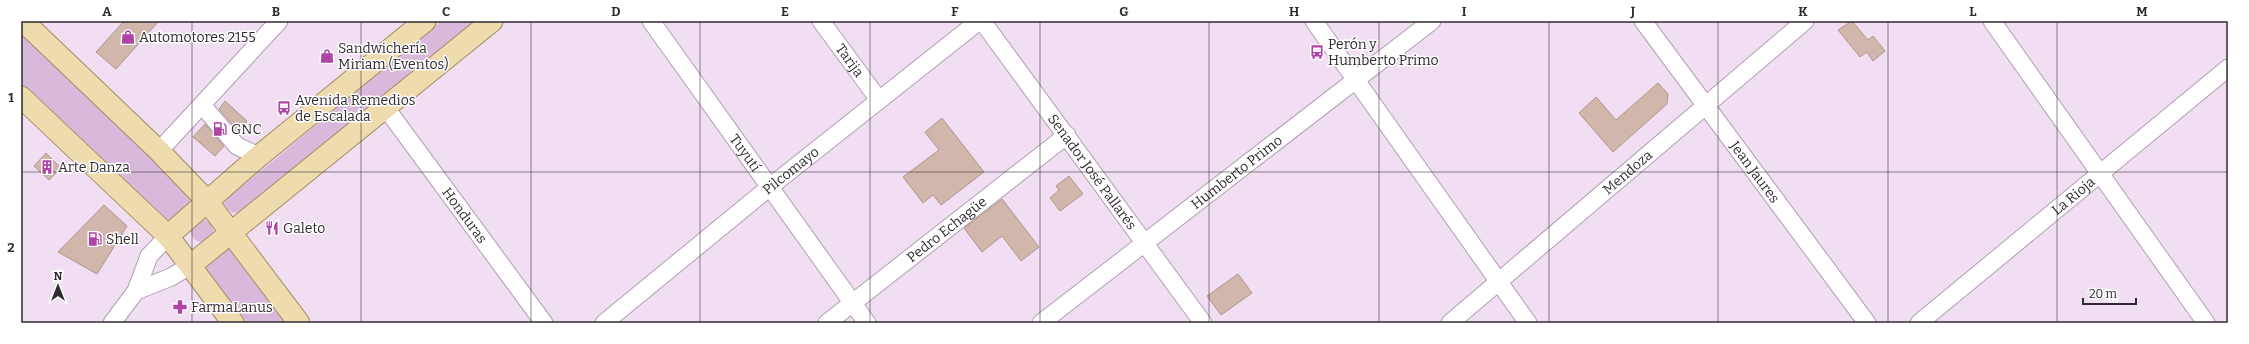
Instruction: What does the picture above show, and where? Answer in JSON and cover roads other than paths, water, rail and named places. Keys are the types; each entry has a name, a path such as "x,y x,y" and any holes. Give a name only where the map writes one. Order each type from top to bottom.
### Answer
{"main road":[{"path":"23,21 159,151 206,201 232,232 299,323"},
{"path":"168,236 206,201 425,21"},
{"path":"191,264 492,21"},
{"path":"21,97 168,236 191,264 233,323"}],"street":[{"path":"159,151 279,21"},
{"name":"Tuyutí","path":"650,21 771,186 867,323"},
{"name":"Tarija","path":"821,21 879,100"},
{"name":"Pilcomayo","path":"604,323 771,186 980,21"},
{"name":"Senador José Pallarés","path":"980,21 1067,135 1203,323"},
{"path":"1314,21 1528,323"},
{"name":"Humberto Primo","path":"1041,323 1432,21"},
{"name":"Jean Jaures","path":"1643,21 1867,323"},
{"name":"Mendoza","path":"1450,323 1805,21"},
{"path":"1992,21 2206,323"},
{"name":"La Rioja","path":"1920,323 2228,68"},
{"path":"202,105 237,146 260,156"},
{"name":"Honduras","path":"386,108 544,323"},
{"name":"Pedro Echagüe","path":"827,323 1067,135"},
{"path":"126,323 132,298 149,256 168,236"},
{"path":"112,323 132,298 171,277 191,264"}],"place":[{"name":"Automotores 2155","path":"128,37"},
{"name":"Perón y Humberto Primo","path":"1317,52"},
{"name":"Sandwichería Miriam (Eventos)","path":"327,56"},
{"name":"Avenida Remedios de Escalada","path":"284,108"},
{"name":"GNC","path":"220,129"},
{"name":"Arte Danza","path":"47,167"},
{"name":"Galeto","path":"272,228"},
{"name":"Shell","path":"95,239"},
{"name":"FarmaLanus","path":"180,307"}]}
